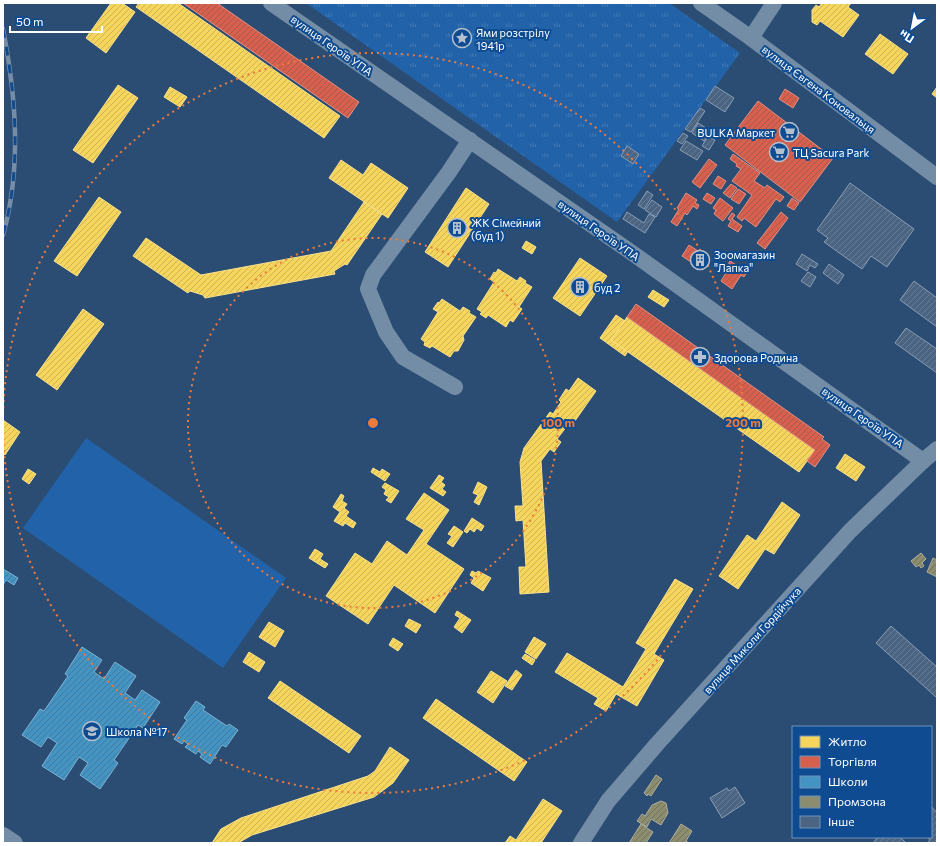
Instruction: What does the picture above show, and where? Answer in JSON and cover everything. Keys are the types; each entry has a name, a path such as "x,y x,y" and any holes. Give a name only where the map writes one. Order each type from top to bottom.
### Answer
{"street":[{"name":"вулиця Героїв УПА","path":"271,3 643,260 923,460"},
{"name":"вулиця Євгена Коновальця","path":"701,3 751,38 937,177"},
{"path":"751,38 774,3"},
{"path":"455,387 404,357 386,332 368,289 373,275 449,172 470,140"},
{"name":"вулиця Миколи Гордійчука","path":"580,843 608,801 850,531 923,460 937,449"},
{"path":"3,835 15,843"}],"green space":[{"path":"306,3 669,3 740,53 617,222"},
{"path":"86,438 286,578 223,668 23,528"}],"building: Житло":[{"path":"111,3 122,3 135,12 106,53 86,38"},
{"path":"139,3 178,3 340,116 324,138 136,7"},
{"path":"822,3 851,3 848,7 859,15 843,37 820,21 817,25 812,22 812,10 816,5 819,7"},
{"path":"880,34 908,54 893,74 865,54"},
{"path":"118,85 138,98 93,163 73,150"},
{"path":"170,87 187,97 180,107 164,97"},
{"path":"937,87 937,98 932,94"},
{"path":"341,160 363,175 371,163 408,188 388,218 329,178"},
{"name":"ЖК Сімейний (буд 1)","path":"466,188 489,204 448,267 425,252"},
{"path":"99,197 121,212 77,276 54,261"},
{"path":"364,202 382,214 347,265 345,264 334,271 335,274 205,298 203,295 190,291 188,293 133,256 146,238 201,275 331,251"},
{"path":"526,241 536,247 532,254 522,248"},
{"name":"буд 2","path":"580,258 607,276 580,316 553,298"},
{"path":"498,269 517,281 520,277 526,281 525,283 532,287 519,307 522,309 513,322 510,320 506,327 488,315 486,318 480,314 482,312 477,309 494,282 490,279 494,272 496,273"},
{"path":"653,290 669,300 664,307 648,297"},
{"path":"442,299 460,311 463,307 476,317 463,336 464,340 458,351 454,351 450,357 432,346 430,348 424,345 425,342 421,339 438,312 433,309"},
{"path":"83,309 104,324 57,390 36,375"},
{"path":"616,315 625,321 611,340 628,351 625,356 600,338"},
{"path":"627,317 815,450 799,472 611,340"},
{"path":"578,378 596,391 570,428 567,426 557,439 561,442 554,452 550,449 541,461 549,592 520,594 519,567 526,567 523,520 516,521 515,506 523,506 520,462 524,448 550,412 553,414 561,402 559,400 566,389 569,391"},
{"path":"3,420 20,432 5,455 3,453"},
{"path":"845,454 865,467 856,481 836,468"},
{"path":"373,468 380,472 382,469 390,474 385,481 371,472"},
{"path":"28,469 36,474 29,484 22,479"},
{"path":"439,475 444,478 441,482 445,485 442,489 446,492 443,496 430,488"},
{"path":"478,482 487,487 479,505 474,502 478,495 473,493"},
{"path":"385,483 399,491 391,503 386,500 389,497 384,494 386,490 382,487"},
{"path":"424,493 449,510 426,544 464,569 435,613 394,585 368,624 326,596 355,553 372,564 387,541 407,555 424,530 406,519"},
{"path":"341,494 344,496 342,501 347,504 344,508 349,512 346,516 356,523 353,528 345,523 343,526 334,521 340,512 333,507"},
{"path":"782,502 800,515 774,554 765,549 738,589 719,576 747,535 756,541"},
{"path":"472,518 484,526 481,531 477,528 474,532 470,529 467,533 464,531"},
{"path":"454,526 463,532 453,547 447,543 452,536 448,534"},
{"path":"315,549 323,554 320,559 328,564 325,568 309,558"},
{"path":"472,571 476,573 478,571 491,578 483,591 471,583 474,578 470,575"},
{"path":"675,579 693,589 654,654 664,660 637,706 616,694 606,711 594,704 598,698 555,672 567,653 623,687 646,649 636,643"},
{"path":"457,611 471,620 462,633 454,627 460,618 455,615"},
{"path":"409,619 421,625 416,633 405,626"},
{"path":"269,622 284,631 275,647 259,637"},
{"path":"534,637 546,644 536,659 525,652"},
{"path":"393,638 403,644 398,651 389,645"},
{"path":"249,652 265,662 259,672 243,662"},
{"path":"525,654 535,660 532,665 522,658"},
{"path":"516,670 522,675 512,690 505,686"},
{"path":"491,671 507,681 493,703 477,692"},
{"path":"280,681 361,736 349,753 268,698"},
{"path":"436,699 527,762 514,781 423,718"},
{"path":"390,747 409,760 393,783 374,797 252,835 238,843 212,843 221,829 241,818 368,776 375,771"},
{"path":"543,799 562,811 541,843 505,843 510,836 516,840"}],"building: Торгівля":[{"path":"183,3 217,3 359,102 348,118"},
{"path":"785,89 799,98 793,108 779,99"},
{"name":"ТЦ Sacura Park","path":"758,101 833,158 800,202 725,145"},
{"path":"733,154 760,173 754,181 765,188 767,185 784,197 780,202 776,199 756,227 744,218 742,221 737,217 752,195 732,181 741,169 730,159"},
{"path":"709,159 717,165 700,188 692,182"},
{"path":"718,176 726,181 721,189 713,184"},
{"path":"731,184 737,188 730,198 723,193"},
{"path":"738,189 746,194 739,204 731,199"},
{"path":"686,193 697,200 695,203 699,205 697,209 693,206 687,215 685,213 677,226 671,222"},
{"path":"707,193 715,198 711,204 703,199"},
{"path":"720,198 733,208 723,221 714,214 716,210 713,208"},
{"path":"792,198 799,203 794,210 787,206"},
{"path":"781,212 788,218 765,249 757,243"},
{"path":"732,213 735,215 732,219 742,226 738,232 728,226 731,221 728,219"},
{"path":"689,245 698,251 691,262 682,256"},
{"name":"Зоомагазин \"Лапка\"","path":"698,251 708,257 701,268 691,262"},
{"path":"730,261 747,272 744,277 741,275 732,289 721,281 729,268 727,267"},
{"path":"636,304 824,437 822,439 830,445 815,467 807,461 815,450 627,317"}],"building: Школи":[{"path":"3,569 18,578 14,585 6,580 3,585"},
{"path":"82,647 102,660 94,672 104,679 115,662 136,676 125,693 135,700 142,690 160,702 143,728 138,725 114,760 118,763 100,789 80,775 88,763 79,757 64,780 42,766 57,743 48,737 41,747 22,735 40,709 44,711 68,676 65,674"},
{"path":"196,701 205,707 203,710 227,726 229,724 238,730 226,747 222,745 210,764 200,757 202,754 198,751 196,754 185,747 188,744 184,741 182,744 174,739 187,720 184,718"}],"building: Промзона":[{"path":"921,553 926,559 922,563 924,566 921,568 919,565 916,567 911,561"},
{"path":"933,558 937,560 937,577 927,572"},
{"path":"656,775 662,779 651,796 648,794 647,796 644,793"},
{"path":"661,801 666,803 668,813 661,825 651,819 647,827 637,821 642,814 645,816 652,805"},
{"path":"641,824 653,832 646,843 629,843"},
{"path":"681,824 692,831 686,841 689,843 669,843"}],"building: Інше":[{"path":"715,86 734,98 725,112 706,100"},
{"path":"700,108 705,111 691,132 685,129"},
{"path":"698,123 711,131 704,141 692,133"},
{"path":"683,133 688,136 682,144 677,141"},
{"path":"708,136 715,140 709,150 702,146"},
{"path":"686,141 703,151 697,160 680,150"},
{"path":"627,146 639,154 633,164 621,156"},
{"path":"850,183 914,229 887,267 871,256 862,269 824,242 828,238 817,230"},
{"path":"647,191 653,195 644,209 638,205"},
{"path":"652,200 662,207 656,217 645,210"},
{"path":"627,212 644,223 649,214 655,217 645,233 623,219"},
{"path":"802,254 818,264 815,268 810,265 807,271 796,264"},
{"path":"829,264 844,275 838,284 823,273"},
{"path":"808,272 816,277 810,287 801,281"},
{"path":"914,281 937,298 937,327 900,300"},
{"path":"906,328 937,349 937,373 895,343"},
{"path":"891,626 937,667 936,697 876,643"},
{"path":"735,787 745,803 722,818 710,798 727,788 729,791"},
{"path":"932,807 937,813 937,843 927,843 930,840 928,838 932,838"},
{"path":"877,838 901,838 905,842 904,843 873,843"}],"railway":[{"path":"3,29 11,80 15,132 13,184 3,235"}],"place":[{"name":"Ями розстрілу 1941р","path":"462,38"},
{"name":"BULKA Маркет","path":"789,132"},
{"name":"ТЦ Sacura Park","path":"779,152"},
{"name":"ЖК Сімейний (буд 1)","path":"457,228"},
{"name":"Зоомагазин \"Лапка\"","path":"700,260"},
{"name":"буд 2","path":"580,287"},
{"name":"Здорова Родина","path":"700,357"},
{"name":"Школа №17","path":"92,731"}]}
